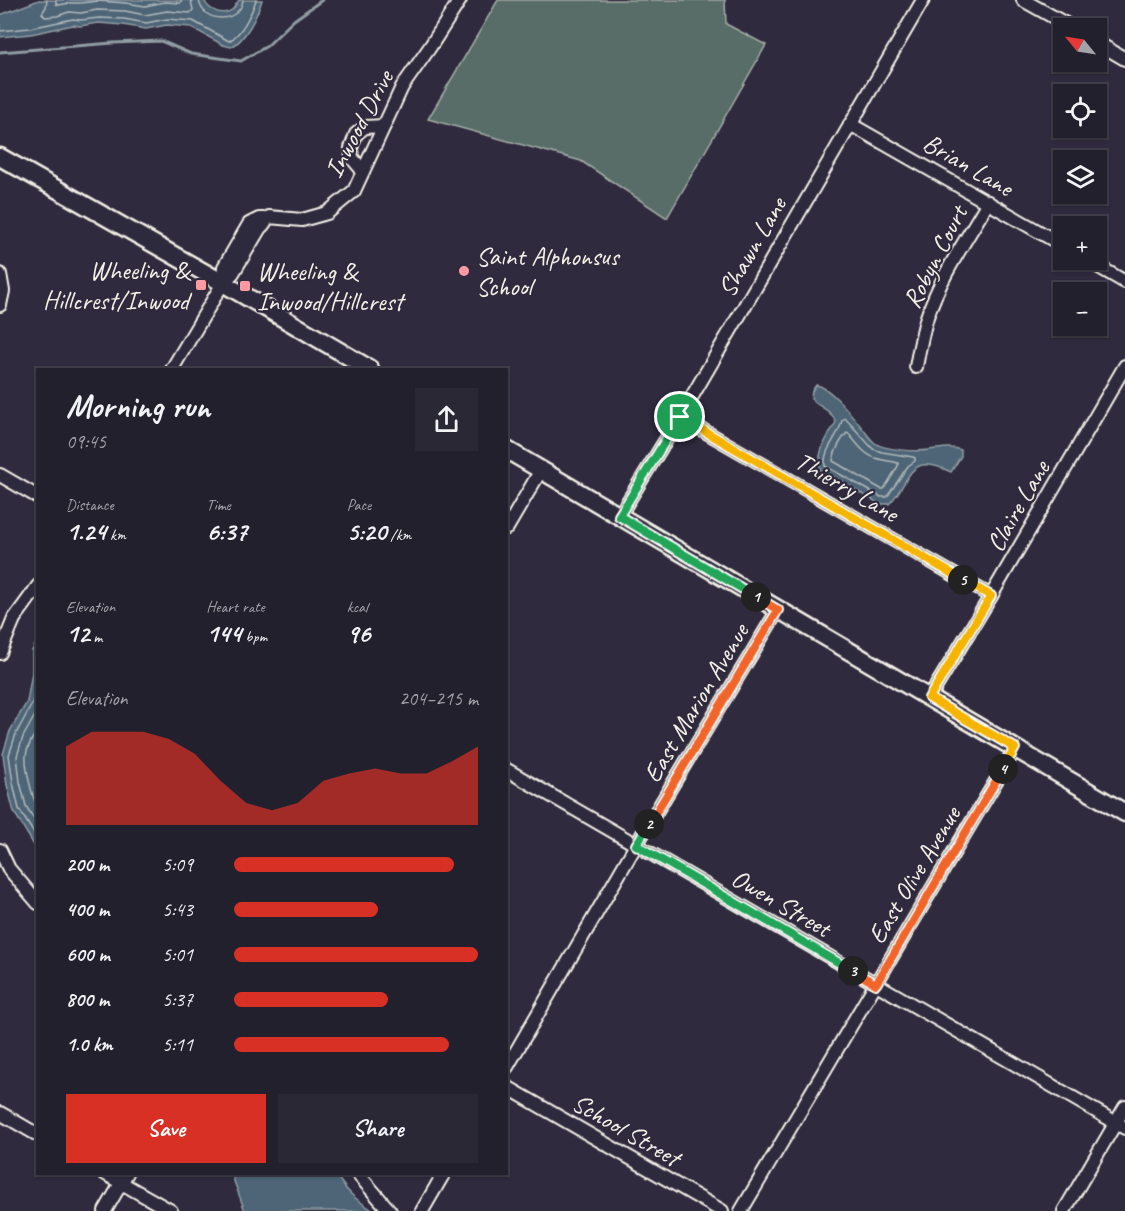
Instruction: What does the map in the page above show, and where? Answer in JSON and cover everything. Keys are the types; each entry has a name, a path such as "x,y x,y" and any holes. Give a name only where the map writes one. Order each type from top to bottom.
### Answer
{"main road":[{"path":"0,157 368,368"},
{"path":"508,451 1125,813"}],"street":[{"name":"Inwood Drive","path":"173,368 223,283 224,267 249,224 269,217 302,220 327,213 354,191 402,87 460,0"},
{"name":"Shawn Lane","path":"619,516 680,417 923,0"},
{"path":"1023,0 1054,18"},
{"path":"1107,48 1125,59"},
{"name":"Brian Lane","path":"850,123 1053,240"},
{"path":"363,171 352,158 351,148 356,134 364,127 384,126"},
{"name":"Robyn Court","path":"916,367 921,337 940,286 988,202"},
{"path":"1104,270 1125,282"},
{"path":"0,274 3,291 0,305"},
{"name":"Claire Lane","path":"929,698 1125,366"},
{"name":"Thierry Lane","path":"680,417 991,596"},
{"path":"508,526 541,470"},
{"path":"0,475 36,496"},
{"path":"0,653 15,619 36,589"},
{"name":"East Marion Avenue","path":"508,1065 636,845 778,610"},
{"name":"East Olive Avenue","path":"741,1211 1015,748"},
{"name":"Owen Street","path":"508,772 1120,1126"},
{"path":"0,850 9,869 36,901"},
{"name":"School Street","path":"508,1088 722,1211"},
{"path":"1064,1211 1120,1126 1125,1107"},
{"path":"0,1113 36,1134"},
{"path":"359,1175 390,1211"},
{"path":"422,1211 443,1175"},
{"path":"105,1211 124,1178 171,1211"}],"green space":[{"path":"498,0 725,0 726,24 766,45 667,218 581,161 428,119"}],"water":[{"path":"39,0 204,0 217,12 225,13 233,9 239,0 262,0 246,33 231,47 191,27 167,25 146,29 98,23 0,37 0,15"},
{"path":"816,385 835,397 871,440 879,445 909,451 953,448 961,450 961,456 951,472 936,466 918,467 912,471 889,504 880,504 821,471 821,452 836,422 831,414 811,398"},
{"path":"36,643 36,848 14,812 7,785 3,754 10,731 27,702 32,672 32,651"},
{"path":"232,1175 336,1175 352,1195 374,1211 245,1211"}],"waterway":[{"path":"0,52 161,41 191,54 241,61 267,46 294,20 322,0"}],"place":[{"name":"Saint Alphonsus School","path":"464,271"},
{"name":"Wheeling & Hillcrest/Inwood","path":"201,285"},
{"name":"Wheeling & Inwood/Hillcrest","path":"245,286"}],"route":[{"path":"680,417 991,596 929,698 1015,748 876,984 636,845 778,610 619,516 680,417"}]}
